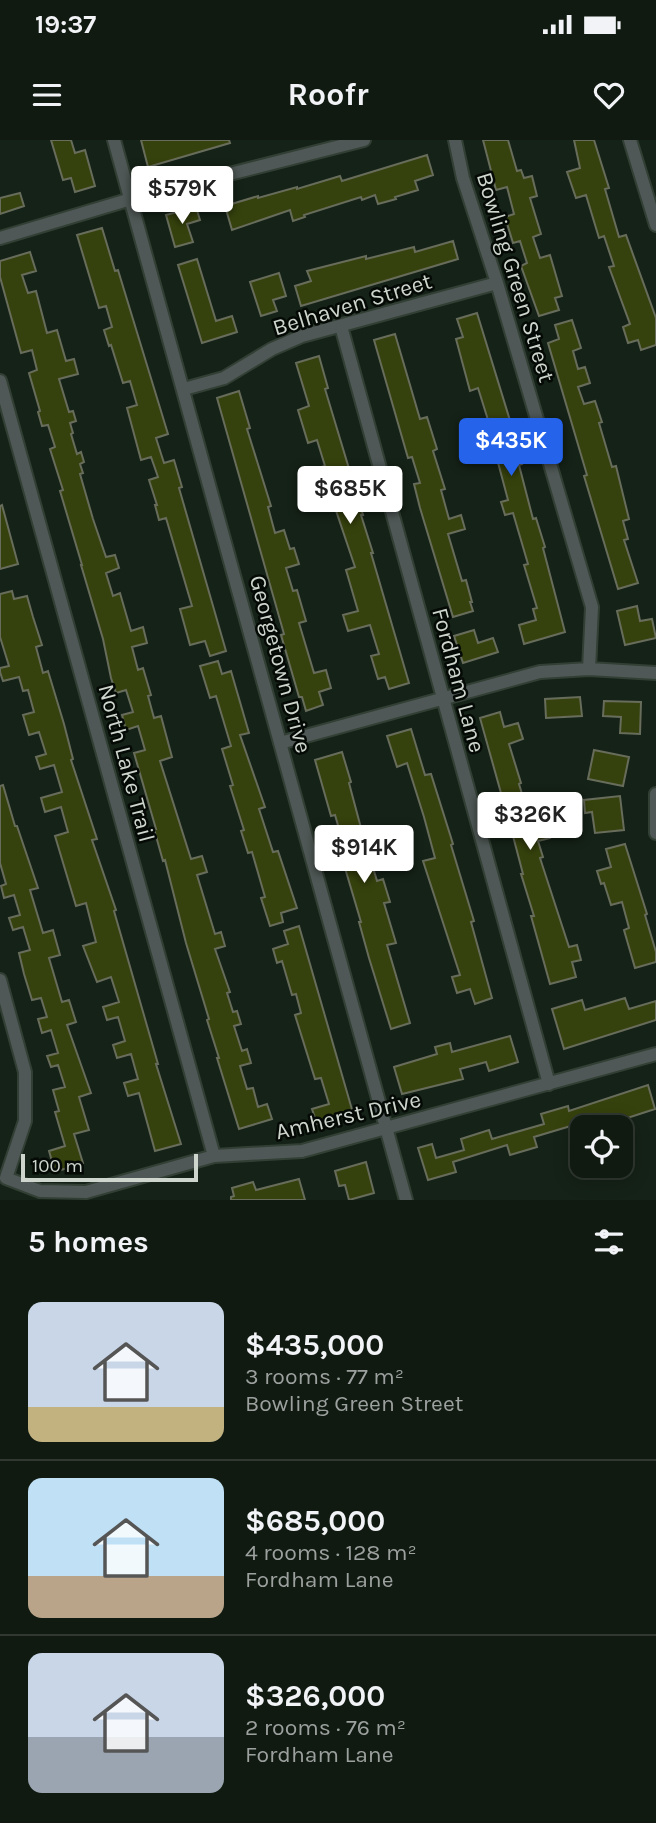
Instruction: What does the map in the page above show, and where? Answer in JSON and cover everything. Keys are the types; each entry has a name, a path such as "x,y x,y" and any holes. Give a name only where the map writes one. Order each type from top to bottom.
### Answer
{"street":[{"name":"Georgetown Drive","path":"114,140 406,1200"},
{"path":"0,238 131,199 364,140"},
{"name":"Bowling Green Street","path":"455,140 463,178 497,283 592,607 589,670"},
{"path":"631,140 656,225"},
{"name":"Belhaven Street","path":"184,389 224,378 272,349 302,336 497,283"},
{"name":"Fordham Lane","path":"341,326 549,1084"},
{"name":"North Lake Trail","path":"0,381 214,1156"},
{"path":"280,743 540,672 589,670 656,673"},
{"path":"656,794 656,833"},
{"name":"Amherst Drive","path":"0,980 25,1072 25,1121 6,1178 40,1191 86,1192 214,1156 302,1151 656,1054"}],"building":[{"path":"51,140 71,140 75,153 85,150 95,186 75,192 71,178 63,180"},
{"path":"141,140 229,140 230,143 148,167"},
{"path":"483,140 508,140 517,171 521,170 524,178 532,176 537,196 530,198 541,234 533,237 540,258 550,255 562,296 555,298 559,310 539,316 521,266 527,263 520,241 513,243 505,217 514,214 507,187 496,190"},
{"path":"574,140 594,140 609,188 605,189 619,237 626,235 656,318 656,345 641,350 638,340 628,343 623,327 630,324 609,267 614,266 604,236 599,238 586,195 576,198 567,172 580,168"},
{"path":"427,155 433,175 415,181 418,190 395,197 396,199 378,204 375,195 362,200 361,197 293,221 290,210 232,230 225,206 340,176 342,181"},
{"path":"20,193 24,206 0,214 0,198"},
{"path":"196,207 200,220 187,224 193,242 175,247 166,215"},
{"path":"102,228 115,271 118,270 168,434 156,438 164,463 174,460 182,487 179,488 226,651 210,656 205,641 190,645 180,609 192,606 166,518 159,520 149,480 158,477 151,457 141,460 127,408 137,405 130,381 123,383 111,345 109,346 104,330 112,327 106,306 99,308 77,235"},
{"path":"453,241 458,259 301,306 295,286 311,281 307,271 414,247 415,252"},
{"path":"30,252 36,271 22,275 28,293 36,291 47,333 57,330 66,361 74,359 78,374 59,379 69,412 73,411 76,421 70,423 71,434 77,454 81,452 84,462 80,464 83,473 80,474 93,519 106,557 115,555 119,568 106,573 113,596 120,593 131,631 143,627 147,643 132,647 138,670 143,668 154,718 161,716 172,757 160,761 191,859 202,856 207,872 197,875 215,934 221,932 225,946 215,949 230,992 227,993 233,1012 237,1011 241,1024 234,1026 242,1051 247,1049 251,1063 240,1066 247,1089 253,1088 258,1107 267,1104 272,1119 239,1129 134,753 145,750 138,726 126,730 122,715 133,712 126,690 116,693 111,678 103,639 60,491 63,490 50,449 55,447 48,425 42,426 38,412 40,411 29,373 37,370 32,350 21,353 0,277 0,261"},
{"path":"197,259 216,321 232,316 237,332 202,343 178,265"},
{"path":"279,273 286,296 273,300 277,311 261,316 250,282"},
{"path":"477,313 512,427 522,464 519,465 533,519 536,518 545,547 543,548 565,632 524,644 519,625 536,620 533,609 537,608 524,565 528,564 513,513 505,515 501,502 508,500 496,455 484,458 480,443 494,439 478,388 470,391 456,339 463,337 457,319"},
{"path":"572,320 581,348 573,351 578,369 585,367 590,383 578,387 584,404 595,401 602,422 599,423 612,467 616,466 629,519 623,521 628,539 624,540 638,583 618,589 548,343 559,339 555,325"},
{"path":"395,334 420,419 427,417 437,449 433,451 445,489 441,490 449,519 461,515 465,529 448,534 462,581 466,580 473,611 453,617 414,484 420,483 412,457 408,458 374,340"},
{"path":"319,356 328,388 325,389 409,683 389,689 385,677 378,679 371,656 379,654 370,625 348,631 343,615 358,611 346,570 355,567 326,481 322,482 318,468 325,466 317,440 308,443 298,410 309,406 296,363"},
{"path":"239,391 250,428 247,429 271,506 268,507 275,533 284,530 290,549 294,548 299,564 286,568 293,591 297,590 306,621 299,623 314,673 326,670 331,688 319,692 323,705 306,711 302,697 299,697 281,635 284,634 217,398"},
{"path":"2,505 18,564 0,569 0,506"},
{"path":"12,591 14,599 27,596 42,645 36,647 43,673 48,671 64,724 73,759 71,760 97,839 92,840 116,910 114,911 156,1064 181,1144 155,1151 139,1093 128,1096 124,1083 138,1079 131,1054 117,1058 113,1045 125,1041 118,1017 107,1020 103,1007 119,1002 111,977 97,982 83,946 96,942 86,903 76,906 55,836 68,832 61,807 45,812 41,798 62,792 54,765 40,769 36,757 46,754 39,732 29,735 23,715 34,712 28,690 23,691 19,677 3,681 0,672 0,668 9,666 0,637 0,594"},
{"path":"637,606 640,621 652,619 656,638 625,645 617,611"},
{"path":"474,630 478,643 493,638 498,652 463,663 454,636"},
{"path":"218,661 222,674 231,671 249,733 240,735 265,807 259,809 273,852 278,851 297,908 281,913 283,922 270,926 261,898 265,897 252,852 248,853 241,831 244,830 230,786 233,785 222,749 231,746 216,696 210,698 200,666"},
{"path":"580,697 582,716 546,718 545,699"},
{"path":"604,701 641,702 640,734 620,733 621,717 603,716"},
{"path":"500,712 504,727 518,723 523,739 509,744 521,783 519,784 533,830 547,826 550,838 538,841 543,857 540,858 569,947 577,945 581,960 572,962 576,977 550,984 480,718"},
{"path":"411,729 425,775 431,774 453,844 451,845 474,921 471,922 492,998 475,1004 470,989 457,993 452,977 460,975 423,861 435,858 424,817 407,763 397,767 387,736"},
{"path":"594,750 629,757 623,786 588,779"},
{"path":"342,752 377,881 383,879 390,902 384,903 396,943 387,945 410,1023 391,1029 337,841 342,839 335,815 331,816 315,760"},
{"path":"3,785 38,888 30,890 43,933 53,930 60,955 49,958 62,1002 69,1000 76,1022 67,1025 91,1093 79,1097 89,1130 74,1134 83,1163 55,1172 49,1151 65,1146 55,1112 59,1111 53,1090 65,1087 58,1065 51,1067 47,1056 58,1053 51,1030 42,1033 38,1019 47,1017 41,998 32,1000 24,974 19,953 30,950 23,927 13,930 9,918 20,915 14,895 4,898 1,886 6,884 0,863 0,786"},
{"path":"620,796 624,830 595,833 592,812 585,813 584,800"},
{"path":"625,844 656,952 656,962 635,968 624,930 629,928 622,902 611,905 597,871 611,867 606,849"},
{"path":"299,926 353,1113 317,1124 312,1109 329,1104 321,1078 315,1079 295,1015 301,1013 296,994 292,995 282,961 277,963 273,949 288,944 284,931"},
{"path":"625,998 629,1009 656,1001 656,1020 564,1049 552,1009 582,1000 585,1010"},
{"path":"510,1036 518,1062 489,1071 486,1062 460,1069 463,1079 402,1094 394,1067 437,1054 435,1047 450,1043 452,1052"},
{"path":"648,1085 655,1109 633,1116 570,1115 570,1126 534,1137 537,1147 510,1155 507,1145 453,1162 456,1172 428,1180 418,1148 432,1144 436,1158 464,1150 461,1139 489,1130 492,1139 544,1124 541,1114 568,1106 569,1111"},
{"path":"366,1162 374,1193 349,1200 345,1185 339,1186 335,1171"},
{"path":"299,1179 305,1200 231,1200 234,1196 232,1188 253,1182 256,1190"}]}
